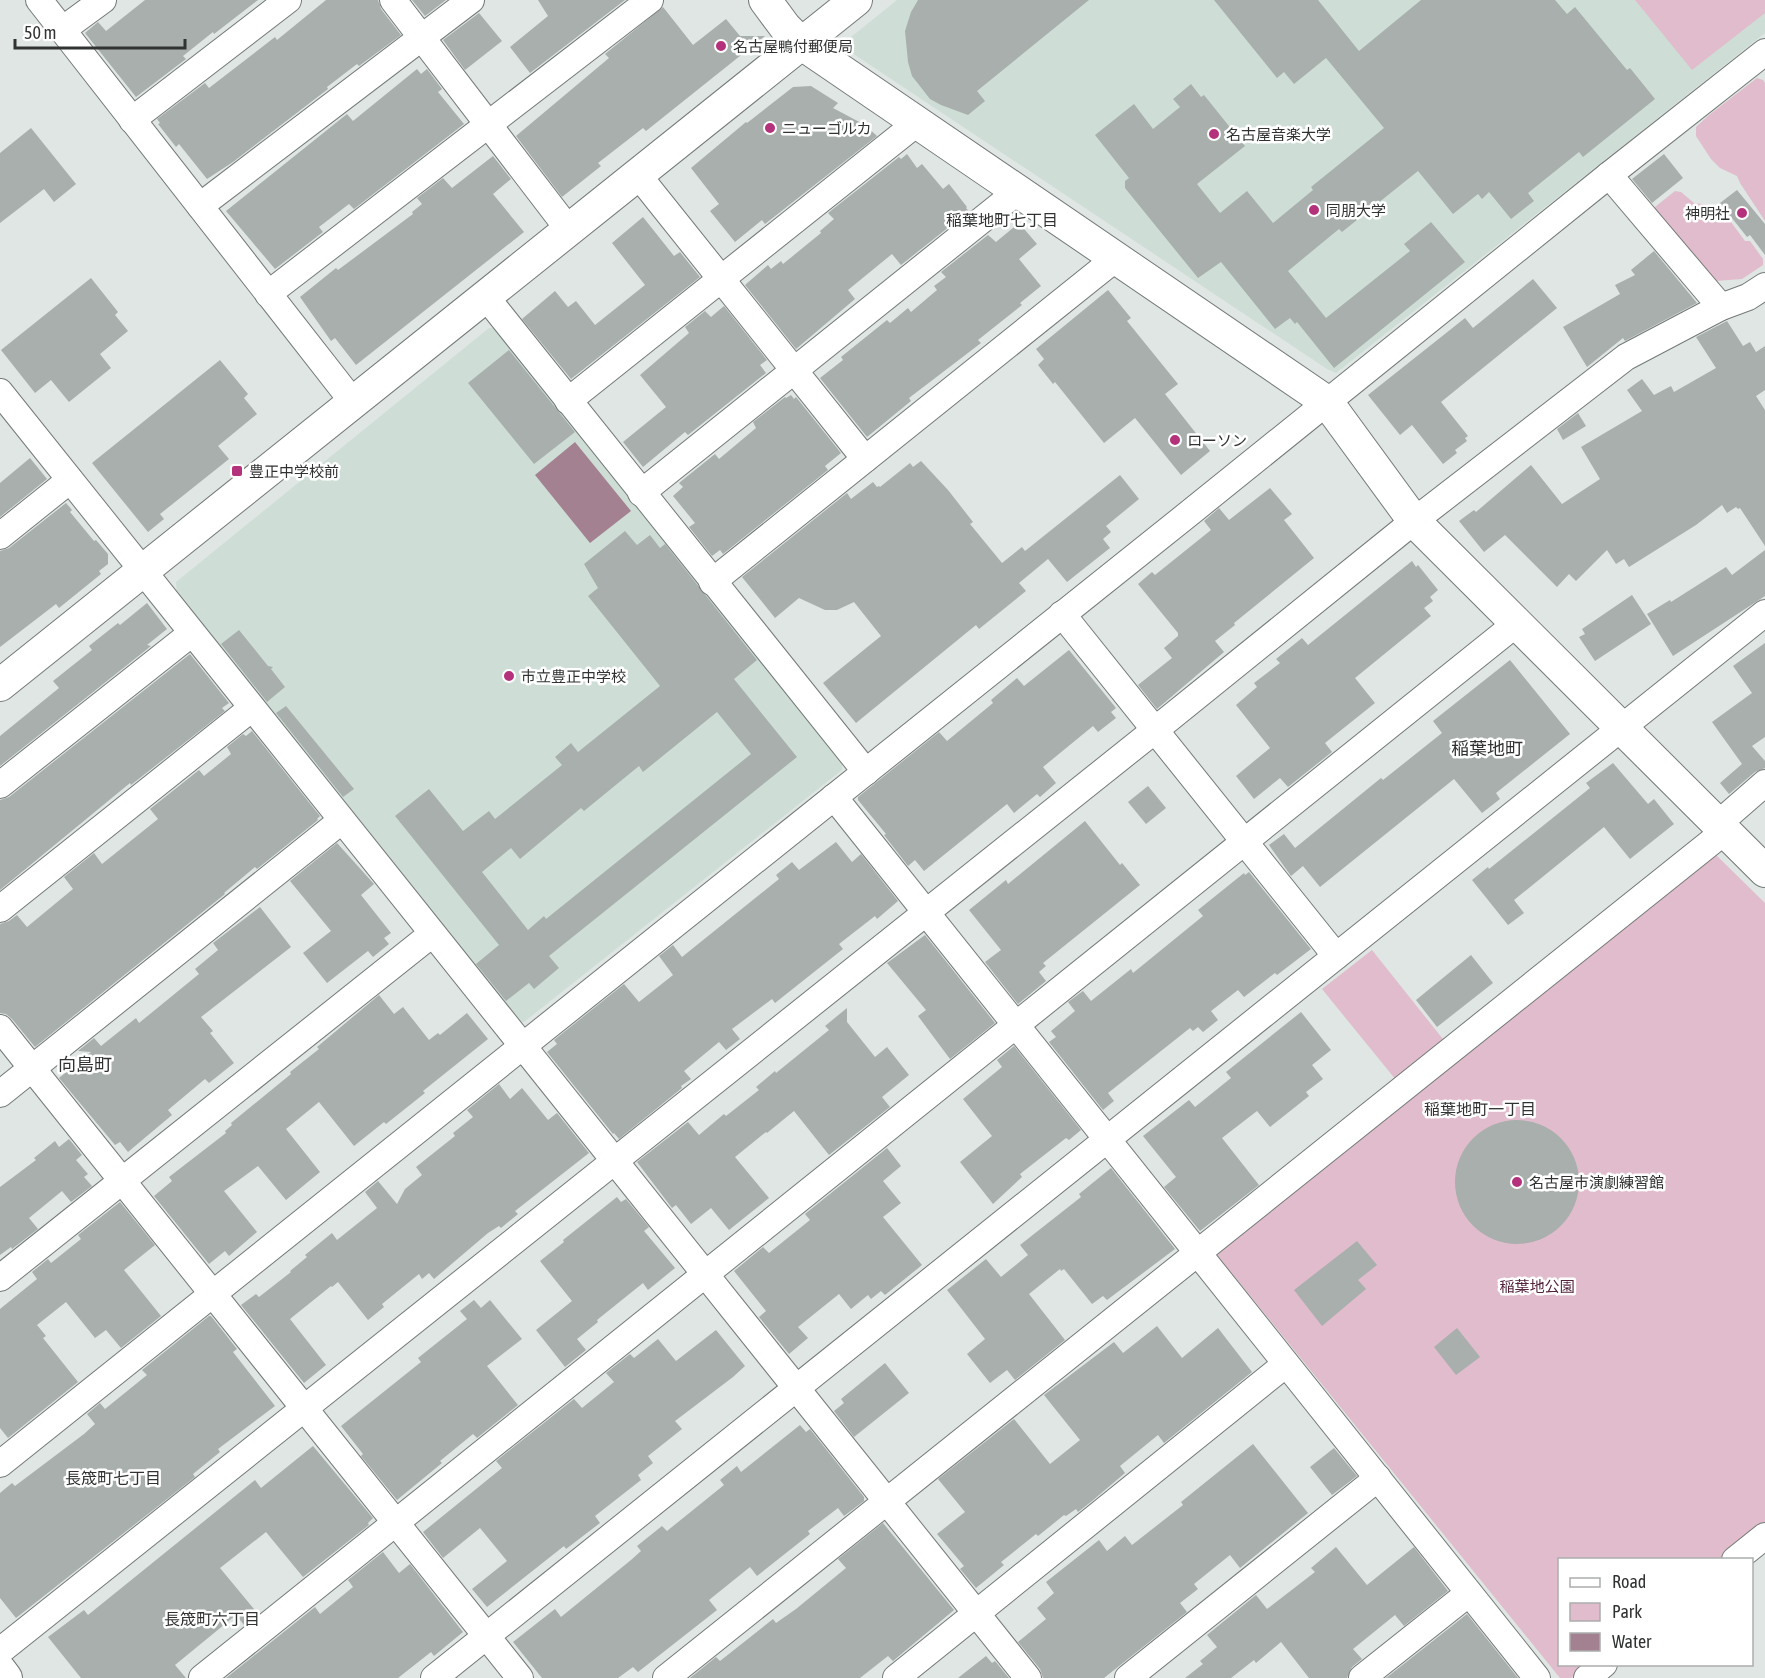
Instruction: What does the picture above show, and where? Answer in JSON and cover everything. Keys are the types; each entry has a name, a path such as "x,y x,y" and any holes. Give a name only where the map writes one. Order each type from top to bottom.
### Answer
{"street":[{"path":"39,0 353,402"},
{"path":"62,30 103,0"},
{"path":"132,120 288,0"},
{"path":"393,0 569,230"},
{"path":"200,206 471,0"},
{"path":"268,294 650,0"},
{"path":"765,0 785,27 802,44 1327,402 1414,520 1765,871"},
{"path":"0,685 856,0"},
{"path":"0,1464 1765,52"},
{"path":"568,401 918,122"},
{"path":"638,175 865,459"},
{"path":"1609,175 1721,307"},
{"path":"641,493 1018,191"},
{"path":"712,582 1116,258"},
{"path":"0,1651 1155,730 1414,520 1626,357 1721,307 1748,297 1765,286"},
{"path":"486,297 866,772"},
{"path":"4,406 70,480 1028,1678"},
{"path":"0,536 70,480"},
{"path":"434,1678 1765,613"},
{"path":"1062,614 1336,956"},
{"path":"202,1678 1517,623"},
{"path":"0,785 192,633"},
{"path":"0,909 252,708"},
{"path":"666,1678 1197,1253 1721,827 1765,783"},
{"path":"834,797 1537,1678"},
{"path":"0,1094 341,820"},
{"path":"0,1278 432,934"},
{"path":"0,1028 520,1678"},
{"path":"896,1678 1287,1364"},
{"path":"1128,1678 1378,1478"},
{"path":"1738,1558 1765,1536"},
{"path":"1362,1678 1469,1593"},
{"path":"1587,1678 1603,1666"},
{"path":"0,1670 6,1678"}],"shaded area":[{"name":"同朋大学","path":"897,0 1765,0 1765,33 1336,373 849,51 851,37"},
{"name":"市立豊正中学校","path":"489,328 499,328 842,757 842,770 524,1022 515,1021 177,595 176,582"}],"green space":[{"path":"1635,0 1765,0 1765,13 1692,70"},
{"path":"1757,78 1765,83 1765,221 1737,176 1720,168 1696,136 1696,127"},
{"path":"1675,191 1681,192 1694,203 1719,206 1745,241 1750,241 1763,259 1763,265 1742,279 1715,281 1653,211"},
{"name":"稲葉地公園","path":"1714,853 1765,903 1765,1523 1720,1558 1558,1558 1558,1666 1587,1666 1571,1678 1560,1678 1218,1256 1220,1247 1409,1096 1322,989 1372,950 1458,1058"}],"water":[{"path":"575,442 631,511 590,543 535,475"}],"building":[{"path":"145,0 258,0 214,34 213,32 183,56 186,59 136,97 85,33 98,22 106,31"},
{"path":"326,0 378,0 381,9 401,35 359,66 357,64 233,162 207,179 179,144 176,147 158,124 160,123 157,119 205,83 209,88 275,37 277,40"},
{"path":"412,0 446,0 425,16"},
{"path":"538,0 625,0 530,73 510,47 548,16"},
{"path":"918,0 1089,0 977,91 985,101 968,115 930,99 912,76 908,62 905,31 911,12"},
{"path":"1214,0 1318,0 1359,51 1421,0 1555,0 1567,14 1575,7 1627,70 1630,68 1655,99 1583,157 1579,152 1528,193 1534,201 1511,219 1489,192 1482,199 1478,194 1453,214 1418,171 1342,232 1339,229 1288,271 1326,318 1410,251 1404,244 1431,222 1465,262 1334,368 1297,322 1295,324 1290,318 1275,329 1221,262 1198,278 1125,188 1125,181 1129,178 1095,135 1134,104 1153,129 1180,107 1173,99 1191,84 1201,97 1204,95 1245,146 1197,184 1220,213 1247,191 1273,223 1313,190 1311,187 1384,128 1326,58 1294,84 1284,72 1277,78"},
{"path":"663,7 693,45 726,19 740,36 765,36 646,131 643,128 598,163 601,166 562,197 516,136 609,58 605,54"},
{"path":"479,13 502,41 465,70 443,40"},
{"path":"417,69 421,74 427,69 442,89 438,92 464,124 354,209 349,204 319,227 323,232 275,269 226,211 347,114 353,121"},
{"path":"811,86 838,103 833,108 865,125 877,136 765,224 762,220 735,242 710,211 719,204 691,168 746,122 793,87"},
{"path":"31,128 76,184 54,202 44,189 0,223 0,153"},
{"path":"907,154 917,168 922,164 943,189 949,184 969,211 901,265 892,254 848,290 855,299 796,349 745,285 768,265 771,269 781,261 783,264 821,233 820,231 834,219 828,213 899,157 901,159"},
{"path":"1664,154 1683,178 1652,203 1632,179"},
{"path":"493,156 511,179 493,194 524,232 356,365 335,338 331,341 300,297 336,268 338,270 413,214 412,212 422,204 417,198 443,178 452,188"},
{"name":"神明社","path":"1737,190 1765,224 1765,255 1750,235 1747,237 1720,203"},
{"path":"643,217 674,256 680,252 700,277 571,379 522,319 555,291 568,307 576,301 595,325 645,285 612,243"},
{"path":"1019,223 1037,244 1019,259 1041,286 1020,303 1022,305 978,340 981,343 909,398 911,401 867,437 820,378 843,360 841,357 887,320 890,323 908,308 911,312 937,290 934,286 946,277 941,272 988,235 996,242"},
{"path":"1654,251 1697,303 1625,341 1623,338 1587,367 1563,327 1620,294 1615,285 1635,275 1631,270"},
{"path":"91,278 118,312 115,315 128,331 100,354 111,368 69,402 51,380 35,393 1,350"},
{"path":"1533,279 1557,308 1441,402 1468,436 1465,438 1467,441 1455,450 1457,453 1443,464 1412,425 1400,435 1368,395 1465,318 1473,328"},
{"path":"1108,290 1131,318 1127,321 1178,384 1165,394 1210,451 1181,475 1135,418 1104,443 1055,382 1053,384 1038,365 1044,359 1036,349"},
{"path":"724,306 767,360 760,365 766,373 688,435 685,432 643,467 623,442 666,407 640,375 689,333 685,327 705,311 711,317"},
{"path":"1727,321 1743,346 1750,342 1756,352 1765,346 1765,390 1756,396 1765,410 1765,546 1740,508 1736,507 1727,513 1722,505 1696,525 1629,567 1624,559 1616,564 1607,550 1576,581 1569,574 1557,587 1505,535 1484,552 1459,521 1474,510 1476,512 1531,465 1562,504 1600,479 1581,447 1642,411 1627,390 1642,379 1654,395 1671,386 1674,392 1716,368 1696,337"},
{"path":"509,350 575,432 534,464 468,383"},
{"path":"220,360 248,394 244,398 257,414 218,446 229,459 160,514 164,519 148,532 92,463"},
{"path":"791,395 794,399 796,397 841,453 825,466 828,470 723,554 720,550 712,556 689,527 695,523 673,496 683,487 679,483 715,454 719,459 756,428 753,422 785,397"},
{"path":"1578,413 1586,426 1563,440 1557,429"},
{"path":"30,458 47,479 0,517 0,483"},
{"path":"921,461 948,490 973,522 970,524 1002,563 1022,547 1025,551 1120,475 1139,499 1106,526 1111,532 1103,539 1110,548 1067,582 1048,559 1019,583 1026,591 979,629 976,625 856,723 823,683 881,636 854,602 837,610 825,610 799,598 775,618 742,577 847,493 851,499 873,482 880,487 910,463 913,467"},
{"path":"1270,488 1292,514 1284,520 1314,558 1215,641 1224,652 1157,709 1138,685 1172,658 1164,648 1178,636 1178,633 1138,584 1152,572 1155,575 1211,530 1204,521 1219,508 1229,520"},
{"path":"66,503 72,510 70,512 108,554 108,564 99,571 101,574 59,608 56,604 0,647 0,551 9,548"},
{"path":"625,531 637,545 650,535 660,548 665,544 757,660 734,679 797,757 549,956 559,968 534,989 529,983 506,1001 476,964 499,945 395,816 429,789 463,831 489,811 495,819 562,765 555,757 571,743 578,752 660,686 588,596 598,588 584,564","holes":["717,712 751,754 546,919 544,916 528,930 482,872 511,848 520,859 581,808 584,811 639,766 643,772"]},
{"path":"1765,550 1765,596 1673,656 1647,614 1670,600 1671,602 1726,567 1732,575"},
{"path":"1412,561 1438,590 1430,597 1433,601 1424,608 1431,616 1355,678 1375,703 1325,743 1332,752 1288,787 1280,778 1254,799 1236,776 1270,748 1236,705 1257,687 1254,683 1280,663 1276,659 1302,638 1308,645"},
{"path":"1632,595 1651,624 1595,661 1579,637 1585,634 1582,629"},
{"path":"147,603 167,629 147,645 151,646 0,766 0,736 59,688 53,681 92,650 89,646"},
{"path":"239,630 268,666 273,667 271,669 285,687 267,702 221,644"},
{"path":"1765,643 1765,737 1752,746 1765,761 1765,768 1755,772 1729,794 1720,783 1742,764 1712,722 1752,693 1733,666"},
{"path":"1069,650 1116,708 1111,712 1116,718 1098,732 1093,726 1043,767 1056,783 1040,797 1037,794 1014,813 1007,804 924,871 915,860 908,866 858,797 939,732 947,741 993,703 991,700 1017,678 1024,686"},
{"path":"190,654 229,703 222,708 225,711 131,785 130,783 0,890 0,800 9,797"},
{"path":"1510,660 1570,734 1496,793 1500,799 1482,813 1454,779 1320,887 1303,866 1291,876 1269,845 1284,834 1295,848 1381,778 1383,780 1442,733 1433,721"},
{"path":"286,706 354,789 343,797 276,713"},
{"path":"252,731 320,816 318,820 257,869 255,867 225,894 35,1047 12,1019 0,1013 0,924 17,915 27,927 73,889 64,877 94,853 102,864 158,819 150,809 199,770 204,776 231,754 227,747 243,734 246,736"},
{"path":"1613,763 1648,804 1654,799 1674,824 1630,859 1604,827 1514,900 1524,913 1508,925 1472,880 1590,788 1586,783"},
{"path":"1148,786 1166,808 1146,824 1128,802"},
{"path":"1085,821 1120,865 1122,863 1140,885 1043,963 1046,966 1039,972 1046,981 1018,1004 985,962 1001,950 969,910 1006,880 1008,884"},
{"path":"836,842 852,862 861,854 898,901 877,919 875,916 839,944 843,949 775,1003 772,999 732,1029 740,1039 726,1050 719,1042 684,1071 691,1079 681,1086 682,1088 619,1139 547,1052 557,1044 554,1040 624,984 639,1002 673,975 659,956 673,945 682,957 779,879 776,875 792,862 799,870"},
{"path":"337,843 374,884 361,895 391,933 384,938 389,944 373,957 368,951 327,983 303,953 331,931 290,881"},
{"path":"1249,872 1311,949 1244,997 1238,990 1211,1011 1218,1020 1203,1032 1198,1027 1193,1031 1190,1028 1108,1093 1114,1101 1103,1110 1049,1042 1056,1037 1051,1031 1075,1011 1068,1002 1083,991 1091,1001 1131,969 1133,973 1203,916 1198,910 1244,873 1245,875"},
{"path":"260,907 291,947 201,1017 213,1031 210,1033 234,1063 209,1083 205,1079 168,1110 172,1115 128,1152 120,1142 115,1145 59,1078 91,1052 78,1051 94,1038 101,1046 136,1018 139,1023 199,974 195,969 218,950 213,943"},
{"path":"925,935 995,1023 950,1059 918,1016 926,1010 887,963"},
{"path":"1471,955 1493,983 1437,1027 1416,1000"},
{"path":"379,995 394,1014 403,1007 429,1040 438,1033 440,1035 467,1013 488,1039 423,1091 425,1093 354,1146 319,1102 286,1129 320,1172 286,1200 258,1166 224,1191 257,1232 229,1256 225,1251 209,1264 154,1196 172,1181 169,1177 226,1133 231,1123 291,1074 290,1072 319,1049 317,1047"},
{"path":"847,1008 847,1022 875,1057 887,1047 909,1075 882,1097 890,1107 829,1155 794,1111 735,1157 769,1198 729,1230 711,1208 691,1224 676,1205 672,1208 637,1162 688,1122 699,1135 724,1114 726,1116 759,1090 756,1087 775,1071 776,1073 829,1030 825,1026"},
{"path":"1301,1012 1331,1050 1312,1065 1323,1079 1306,1092 1309,1096 1270,1127 1257,1111 1222,1138 1259,1185 1200,1231 1164,1187 1176,1177 1143,1136 1189,1100 1195,1107 1231,1078 1226,1072"},
{"path":"1014,1046 1081,1130 1069,1140 1066,1138 1020,1174 1022,1177 993,1204 960,1162 992,1136 963,1099 1002,1067 997,1060"},
{"path":"499,1084 510,1099 522,1088 548,1120 557,1113 589,1153 515,1211 518,1214 501,1228 499,1226 488,1233 434,1279 429,1273 422,1279 419,1274 382,1304 384,1307 368,1320 338,1282 290,1319 326,1365 304,1383 241,1305 256,1294 259,1297 291,1272 307,1257 305,1255 332,1233 337,1240 377,1208 365,1192 378,1181 397,1204 405,1189 422,1175 416,1167 455,1136 453,1133 473,1117 467,1110"},
{"name":"名古屋市演劇練習館","path":"1517,1120 1541,1125 1561,1138 1574,1158 1579,1182 1574,1206 1561,1226 1541,1239 1517,1244 1493,1239 1473,1226 1460,1206 1455,1182 1460,1158 1473,1138 1493,1125"},
{"path":"69,1139 82,1155 76,1160 88,1174 84,1177 92,1186 71,1202 62,1191 29,1218 38,1229 12,1249 11,1247 0,1255 0,1187 36,1160 34,1158 55,1141 59,1147"},
{"path":"887,1148 901,1166 883,1181 901,1203 883,1217 922,1265 885,1295 881,1291 871,1299 868,1295 851,1309 839,1294 798,1327 808,1338 789,1354 759,1317 766,1311 734,1271 763,1247 769,1253 810,1220 805,1214"},
{"path":"1111,1168 1175,1249 1107,1300 1103,1296 1092,1304 1064,1269 1061,1271 1060,1269 1029,1294 1065,1340 1015,1380 1007,1370 990,1383 967,1354 985,1339 947,1290 986,1259 1001,1277 1028,1255 1020,1245 1081,1197 1079,1194"},
{"path":"617,1197 621,1202 626,1199 649,1227 644,1231 675,1268 648,1290 643,1283 597,1320 598,1322 577,1339 586,1350 565,1367 536,1330 572,1301 540,1261"},
{"path":"120,1202 155,1245 124,1270 161,1316 121,1348 106,1330 95,1338 66,1302 37,1325 46,1336 43,1338 78,1382 8,1438 0,1428 0,1309 37,1279 32,1272 48,1259 51,1263 81,1239 78,1235"},
{"path":"1357,1241 1377,1265 1358,1280 1366,1289 1322,1326 1294,1290"},
{"path":"474,1300 481,1308 490,1300 522,1339 487,1366 518,1405 477,1438 473,1434 397,1500 361,1456 363,1454 341,1426 421,1362 418,1358 467,1319 460,1311"},
{"path":"209,1316 237,1349 233,1352 275,1406 218,1449 220,1452 193,1474 195,1477 16,1618 0,1598 0,1493 12,1483 15,1486 84,1434 95,1424 87,1414 100,1403 105,1409 147,1375 142,1370"},
{"path":"1157,1326 1182,1358 1218,1328 1252,1372 1164,1443 1158,1435 1120,1466 1125,1473 1092,1501 1078,1512 1076,1509 1064,1515 1038,1536 1036,1534 1001,1562 1004,1565 976,1588 960,1569 964,1566 937,1534 965,1512 938,1479 1014,1419 1050,1464 1080,1440 1044,1395 1114,1342 1123,1353"},
{"path":"1457,1328 1480,1357 1456,1375 1434,1347"},
{"path":"716,1330 745,1366 675,1421 682,1429 648,1456 653,1463 638,1475 641,1480 595,1516 600,1523 566,1549 564,1546 487,1607 472,1589 507,1561 480,1528 443,1558 423,1532 502,1468 496,1461 574,1399 582,1408 614,1382 606,1373 630,1354 634,1358 658,1339 676,1361"},
{"path":"885,1363 909,1393 854,1437 834,1411 844,1403 841,1399"},
{"path":"800,1425 806,1432 810,1429 864,1497 864,1501 844,1516 838,1508 808,1531 810,1534 757,1576 750,1567 709,1600 717,1610 638,1672 633,1667 618,1678 542,1678 513,1642 555,1609 561,1617 641,1551 637,1546 662,1526 667,1531 724,1485 720,1480 737,1466 741,1472"},
{"path":"1253,1444 1308,1513 1240,1568 1230,1555 1194,1584 1198,1589 1180,1603 1187,1612 1104,1678 1043,1678 1040,1669 1018,1642 1046,1619 1037,1608 1054,1593 1046,1582 1099,1540 1107,1551 1125,1536 1132,1545 1183,1505 1181,1502"},
{"path":"313,1446 373,1518 368,1523 369,1525 303,1577 266,1532 220,1568 258,1614 244,1625 236,1615 175,1665 186,1678 81,1678 48,1637 84,1610 88,1615 255,1480 261,1488"},
{"path":"1334,1448 1357,1476 1332,1495 1310,1467"},
{"path":"883,1523 954,1610 893,1661 888,1656 860,1678 690,1678 716,1657 720,1661 773,1619 776,1623 796,1609 846,1568 838,1559"},
{"path":"1336,1547 1367,1585 1414,1547 1448,1591 1404,1626 1395,1615 1353,1649 1362,1659 1352,1667 1347,1678 1309,1678 1281,1642 1256,1663 1254,1660 1231,1678 1185,1678 1203,1664 1200,1661 1217,1647 1207,1635 1256,1595 1267,1609 1315,1572 1311,1568"},
{"path":"383,1552 399,1573 410,1564 463,1632 434,1656 431,1652 398,1678 226,1678 315,1607 320,1614 353,1587 348,1580"},
{"path":"1467,1614 1518,1678 1386,1678"},
{"path":"986,1656 992,1663 995,1661 1009,1678 958,1678"}],"place":[{"name":"名古屋鴨付郵便局","path":"721,46"},
{"name":"ニューゴルカ","path":"770,128"},
{"name":"名古屋音楽大学","path":"1214,134"},
{"name":"同朋大学","path":"1314,210"},
{"name":"神明社","path":"1742,213"},
{"name":"ローソン","path":"1175,440"},
{"name":"豊正中学校前","path":"237,471"},
{"name":"市立豊正中学校","path":"509,676"},
{"name":"名古屋市演劇練習館","path":"1517,1182"}],"district":[{"name":"稲葉地町七丁目","path":"1002,220"},
{"name":"稲葉地町","path":"1487,748"},
{"name":"向島町","path":"85,1064"},
{"name":"稲葉地町一丁目","path":"1480,1109"},
{"name":"長筬町七丁目","path":"113,1478"},
{"name":"長筬町六丁目","path":"212,1619"}]}
